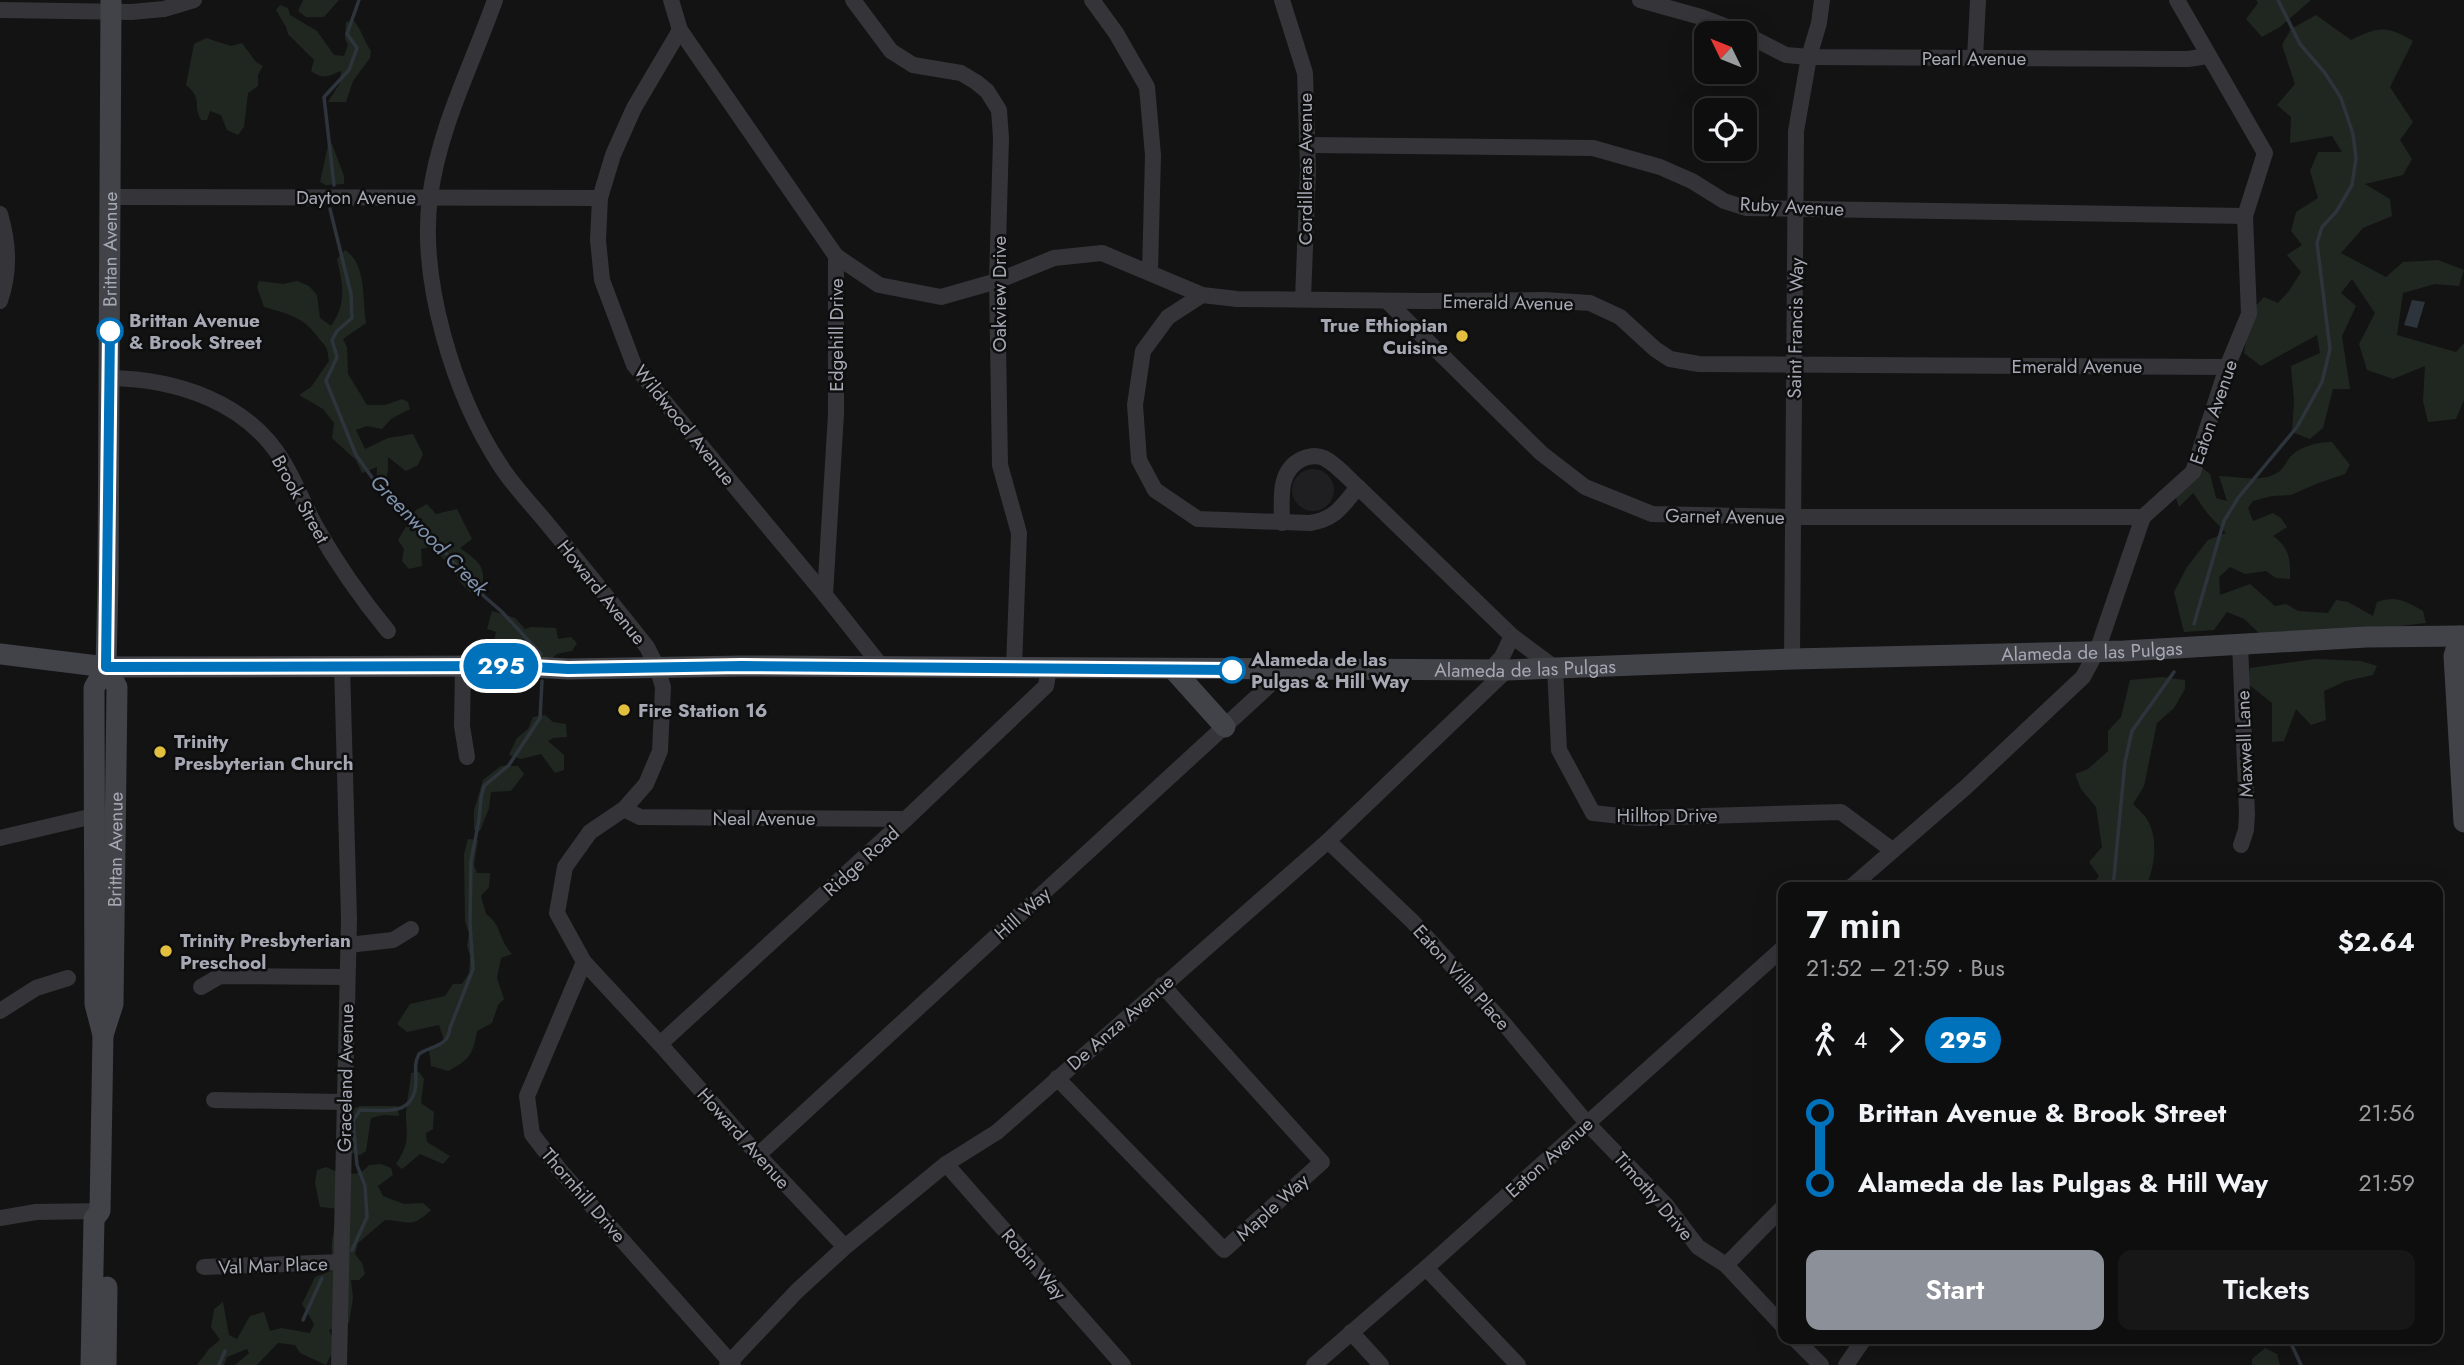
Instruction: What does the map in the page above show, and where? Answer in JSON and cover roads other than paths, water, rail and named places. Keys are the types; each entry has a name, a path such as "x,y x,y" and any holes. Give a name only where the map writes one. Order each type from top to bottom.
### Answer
{"main road":[{"name":"Brittan Avenue","path":"91,1365 94,1219 100,1211 103,1035 95,1004 106,818 93,748 94,688 106,667 111,6"},
{"name":"Alameda de las Pulgas","path":"0,654 106,667 342,665 568,669 882,667 1498,670 2097,651 2463,634"},
{"path":"2463,634 2454,656 2464,822"},
{"path":"1174,669 1225,727"},
{"name":"Brittan Avenue","path":"100,1211 108,1218 106,1365"}],"street":[{"path":"0,10 111,6 164,9 194,0"},
{"name":"Howard Avenue","path":"495,0 454,102 440,146 430,197 428,241 436,309 459,383 476,423 500,466 648,647 663,687 660,751 646,784 625,809 590,832 565,867 557,913 583,962 845,1247"},
{"name":"Edgehill Drive","path":"670,0 680,30 836,256 836,414 825,595"},
{"name":"Oakview Drive","path":"853,0 891,51 913,65 961,74 976,82 987,91 999,110 1001,138 997,281 1000,465 1019,533 1014,668"},
{"path":"1092,0 1116,33 1147,87 1153,155 1150,272"},
{"name":"Cordilleras Avenue","path":"1282,0 1305,73 1308,145 1303,299"},
{"name":"Saint Francis Way","path":"1792,659 1796,131 1822,0"},
{"path":"1975,58 1978,0"},
{"name":"Eaton Avenue","path":"1857,882 1966,787 2082,677 2097,651 2143,517 2193,472 2227,367 2249,314 2245,216 2265,153 2176,0"},
{"name":"Pearl Avenue","path":"1646,1 1711,21"},
{"name":"Wildwood Avenue","path":"680,30 634,108 613,155 600,198 598,240 602,280 634,365 882,667"},
{"name":"Pearl Avenue","path":"1757,40 1786,55 1809,57 2188,59 2208,56"},
{"name":"Ruby Avenue","path":"1308,145 1593,148 1660,167 1692,181 1724,201 1746,208 2245,216"},
{"name":"Dayton Avenue","path":"111,197 600,198"},
{"path":"0,214 8,240 7,279 0,301"},
{"name":"Emerald Avenue","path":"836,256 879,285 941,297 997,281 1054,258 1101,253 1202,295 1237,299 1544,300 1590,303 1620,317 1670,359 1699,364 2227,367"},
{"path":"1202,295 1168,317 1143,351 1135,405 1139,460 1155,490 1198,519 1310,523 1326,521 1336,514 1358,486"},
{"name":"Garnet Avenue","path":"1387,301 1541,453 1585,487 1652,514 1793,517 2143,517"},
{"name":"Brook Street","path":"109,378 167,382 201,394 253,427 268,441 284,463 314,524 357,594 388,631"},
{"path":"1282,523 1282,483 1286,473 1295,463 1307,457 1320,456 1331,462 1358,486 1513,636 1555,668"},
{"path":"1498,670 1513,636"},
{"name":"Maxwell Lane","path":"2240,643 2247,814 2241,845"},
{"name":"Graceland Avenue","path":"339,1365 349,906 342,665"},
{"path":"463,666 462,726 467,757"},
{"name":"Hilltop Drive","path":"1555,668 1559,750 1593,813 1639,818 1841,812 1892,850"},
{"name":"Ridge Road","path":"660,1044 906,819 1046,686 1049,669"},
{"name":"Hill Way","path":"758,1155 1286,670"},
{"name":"De Anza Avenue","path":"730,1364 797,1291 845,1247 946,1164 997,1132 1328,841 1498,670"},
{"name":"Neal Avenue","path":"625,809 640,817 906,819"},
{"path":"0,838 85,818 106,818"},
{"name":"Eaton Villa Place","path":"1328,841 1413,922 1506,1026 1586,1122"},
{"path":"348,945 394,940 411,929"},
{"name":"Eaton Avenue","path":"1314,1365 1778,952"},
{"name":"Thornhill Drive","path":"583,962 527,1096 532,1134 559,1169 730,1364"},
{"path":"201,986 220,976 347,977"},
{"path":"0,1011 36,988 68,978"},
{"name":"Maple Way","path":"1057,1078 1224,1250 1322,1162 1162,985"},
{"path":"214,1100 344,1102"},
{"name":"Timothy Drive","path":"1586,1122 1637,1173 1698,1247 1726,1265 1778,1321"},
{"name":"Robin Way","path":"946,1164 1123,1365"},
{"path":"0,1218 36,1212 100,1211"},
{"path":"1726,1265 1778,1212"},
{"name":"Val Mar Place","path":"204,1267 341,1262"},
{"path":"1426,1268 1518,1365"},
{"path":"1351,1332 1381,1365"},
{"path":"1800,1344 1821,1365"},
{"path":"1846,1365 1861,1344"}],"waterway":[{"name":"Greenwood Creek","path":"334,185 324,97 349,70 357,48 347,34 359,0"},
{"path":"2194,624 2224,521 2238,498 2297,427 2322,382 2330,349 2317,243 2322,227 2336,212 2352,185 2356,158 2353,134 2341,98 2325,73 2300,44 2278,0"},
{"name":"Greenwood Creek","path":"330,209 351,294 352,318 337,331 332,340 337,357 326,381 356,455 376,483 430,534 477,590 501,611 541,654"},
{"path":"2113,882 2125,762 2132,731 2174,672"},
{"name":"Greenwood Creek","path":"352,1250 367,1217 365,1186 357,1165 353,1121 360,1110 389,1110 405,1106 414,1093 419,1054 443,1042 449,1034 473,969 470,923 471,861 484,786 509,765 540,718 542,681"},
{"name":"Greenwood Creek","path":"303,1320 322,1278"},
{"path":"2291,1344 2301,1365"},
{"name":"Greenwood Creek","path":"219,1365 225,1351"}],"place":[{"name":"Brittan Avenue & Brook Street","path":"110,331"},
{"name":"True Ethiopian Cuisine","path":"1462,336"},
{"name":"Alameda de las Pulgas & Hill Way","path":"1232,670"},
{"name":"Fire Station 16","path":"624,710"},
{"name":"Trinity Presbyterian Church","path":"160,752"},
{"name":"Trinity Presbyterian Preschool","path":"166,951"}]}
